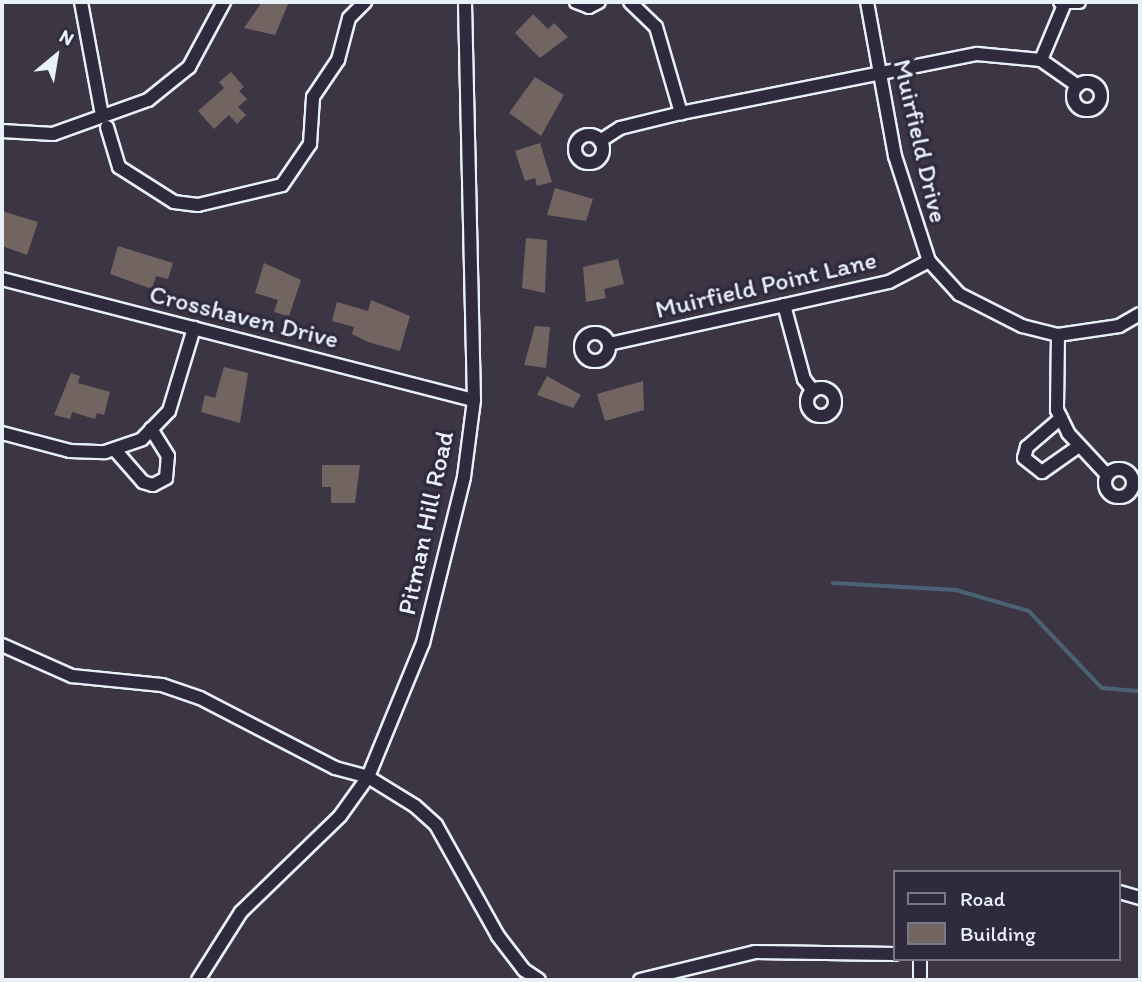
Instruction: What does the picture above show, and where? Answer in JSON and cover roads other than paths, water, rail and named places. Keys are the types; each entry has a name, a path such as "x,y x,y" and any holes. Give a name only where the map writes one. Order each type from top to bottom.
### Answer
{"street":[{"path":"81,2 101,110"},
{"path":"2,131 52,134 148,100 190,67 224,2"},
{"path":"107,127 119,167 174,202 207,204 282,185 310,144 313,96 338,60 349,18 365,2"},
{"name":"Pitman Hill Road","path":"198,980 241,912 340,816 368,777 423,643 464,477 474,400 465,2"},
{"path":"576,2 589,7 598,2"},
{"path":"630,2 656,27 681,113"},
{"name":"Muirfield Drive","path":"867,2 906,202 929,261 959,295 986,312 1058,335 1119,326 1140,314"},
{"path":"1041,60 1062,3 1079,2"},
{"path":"600,141 620,128 681,113 977,54 1041,60 1078,86"},
{"name":"Muirfield Point Lane","path":"609,344 889,282 929,261"},
{"name":"Crosshaven Drive","path":"2,279 474,400"},
{"path":"784,305 804,379 813,391"},
{"path":"2,433 70,451 115,450 151,429 169,411 194,328"},
{"path":"1058,335 1055,376 1061,418 1079,446 1107,475"},
{"path":"1061,418 1027,447 1024,458 1042,472 1079,446"},
{"path":"115,450 143,482 153,485 166,478 168,456 151,429"},
{"path":"2,645 72,676 162,685 200,698 335,768 368,777 436,825 498,936 524,970 539,980"},
{"path":"1121,893 1140,898"},
{"path":"640,980 755,952 894,954"},
{"path":"920,961 920,980"}],"waterway":[{"path":"833,583 956,590 1029,611 1102,688 1140,691"}]}
